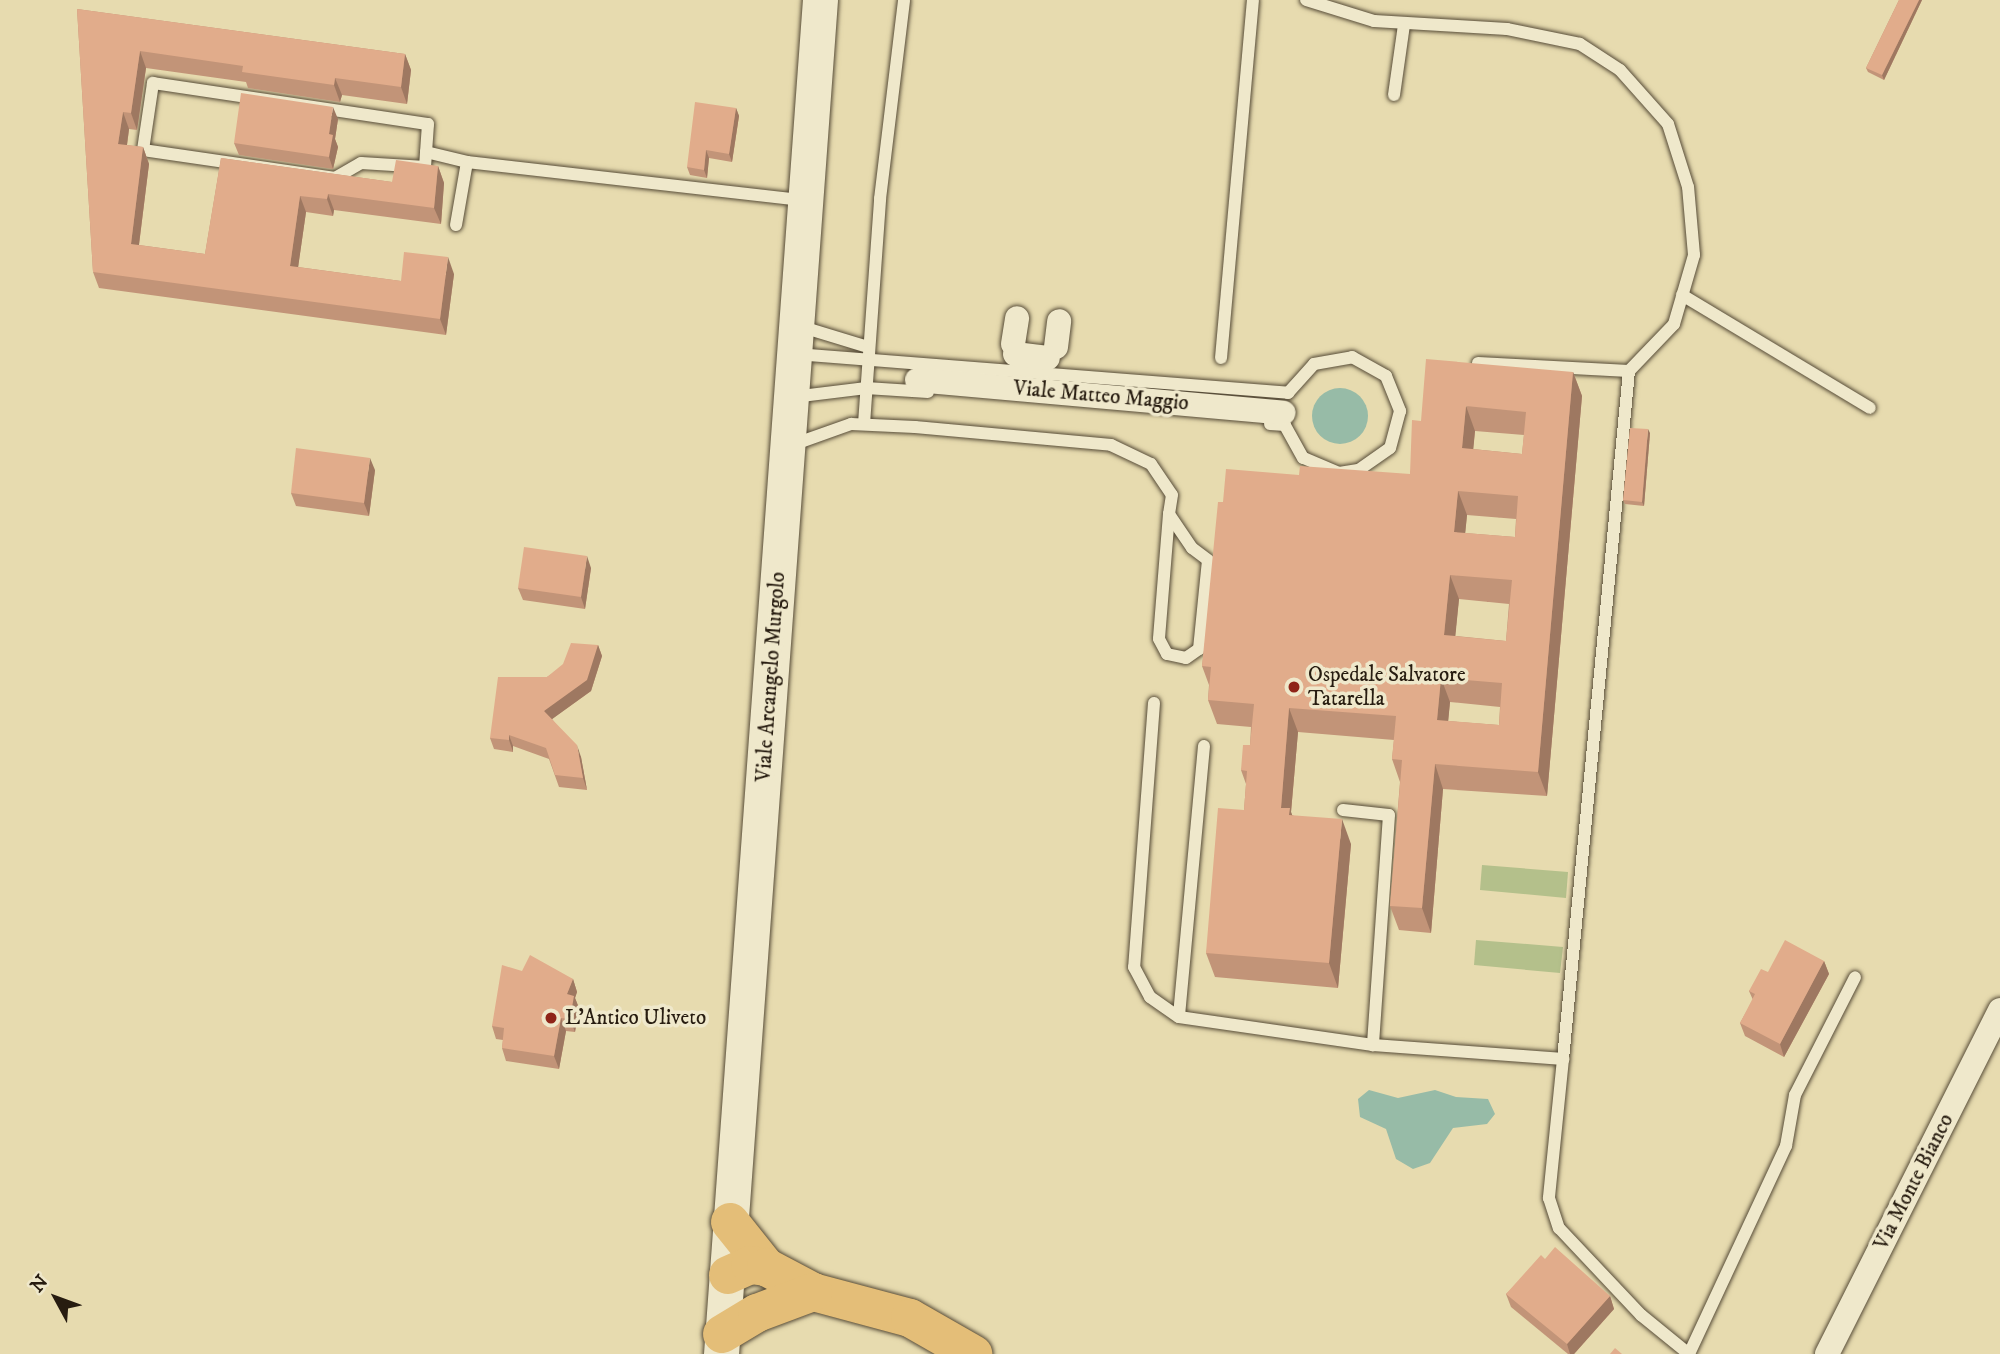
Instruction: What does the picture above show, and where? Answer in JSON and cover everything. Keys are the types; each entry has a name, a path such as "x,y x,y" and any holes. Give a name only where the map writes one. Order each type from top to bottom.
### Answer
{"highway":[{"path":"730,1222 766,1267 799,1297"},
{"path":"728,1275 750,1265 766,1267"},
{"path":"728,1275 799,1297 910,1318 973,1354"},
{"path":"722,1344 799,1297"}],"main road":[{"name":"Viale Arcangelo Murgolo","path":"722,1344 820,0"}],"street":[{"path":"1017,318 1014,349 1041,367 1059,321"},
{"name":"Viale Matteo Maggio","path":"918,380 1041,367 1284,413"},
{"name":"Via Monte Bianco","path":"1827,1354 2000,1010"}],"lane":[{"path":"864,424 868,346 904,0"},
{"path":"1221,358 1253,0"},
{"path":"1306,0 1374,21 1404,25 1449,23 1580,44 1620,71 1668,124 1688,187 1694,255 1674,324 1629,371 1578,846 1564,998 1563,1059 1549,1198 1559,1228 1641,1315 1689,1354 1786,1146 1796,1095 1855,977"},
{"path":"1394,95 1404,25"},
{"path":"153,83 428,124 426,152 425,167 361,163 335,178 143,150 153,83"},
{"path":"426,152 467,162 806,200"},
{"path":"456,225 467,162"},
{"path":"1682,295 1870,408"},
{"path":"797,340 868,346"},
{"path":"793,397 866,388 1285,425 1303,458 1339,473 1376,462 1398,430 1400,411 1391,384 1370,364 1352,357 1314,364 1289,393 1041,367 867,361 797,340"},
{"path":"1478,363 1629,371"},
{"path":"788,447 851,424 864,424 1111,445 1151,464 1172,495 1169,514 1159,639 1167,654 1186,658 1199,649 1208,560 1192,548 1169,514"},
{"path":"1154,703 1134,967 1150,997 1179,1017 1373,1045 1563,1059"},
{"path":"1179,1017 1204,746"},
{"path":"1343,810 1390,815 1373,1045"}],"shaded area":[{"path":"1335,388 1345,388 1360,396 1366,405 1366,427 1360,436 1345,444 1335,444 1317,432 1312,421 1312,411 1324,393"},
{"path":"1482,865 1568,872 1566,898 1480,890"},
{"path":"1476,940 1563,947 1560,973 1474,965"},
{"path":"1369,1090 1398,1098 1435,1090 1456,1097 1488,1099 1495,1114 1487,1124 1453,1128 1430,1163 1413,1169 1396,1159 1386,1129 1360,1117 1358,1099"}],"building":[{"path":"1899,0 1919,0 1882,75 1866,68"},
{"path":"77,9 405,54 401,87 335,78 334,85 242,72 243,66 140,51 131,113 123,112 118,144 143,147 131,244 205,254 221,158 392,182 396,160 438,166 434,208 328,194 327,199 300,196 290,266 401,281 404,252 448,257 440,319 93,272"},
{"path":"241,93 333,107 329,134 333,135 329,157 234,143"},
{"path":"695,102 736,108 729,154 706,150 704,170 687,167"},
{"name":"Ospedale Salvatore Tatarella","path":"1426,359 1573,372 1538,772 1435,764 1422,908 1390,906 1402,760 1392,759 1396,716 1289,708 1281,808 1290,808 1289,815 1342,819 1329,963 1206,953 1218,808 1244,810 1247,771 1241,770 1243,745 1250,745 1254,704 1208,700 1211,667 1202,666 1218,502 1223,502 1226,469 1299,475 1300,466 1410,474 1412,420 1421,421","holes":["1466,406 1526,412 1522,454 1462,448","1458,491 1518,496 1515,537 1454,532","1450,575 1512,580 1506,641 1444,635","1441,678 1502,683 1499,725 1437,720"]},
{"path":"1630,428 1648,429 1642,502 1623,500"},
{"path":"296,448 370,458 364,503 291,493"},
{"path":"524,547 587,556 581,597 518,588"},
{"path":"571,643 598,645 587,680 544,711 577,745 583,778 555,775 546,748 509,735 509,740 490,738 498,677 547,677 563,664"},
{"path":"1785,940 1824,961 1780,1044 1740,1023 1755,994 1749,991 1761,969 1768,972"},
{"path":"530,955 573,979 567,994 574,996 570,1019 561,1018 554,1056 502,1048 504,1028 492,1026 502,965 522,971"},
{"path":"1555,1247 1610,1296 1567,1344 1506,1294 1541,1255 1545,1259"},
{"path":"1615,1348 1622,1354 1610,1354"}],"place":[{"name":"Ospedale Salvatore Tatarella","path":"1294,687"},
{"name":"L'Antico Uliveto","path":"551,1018"}]}
